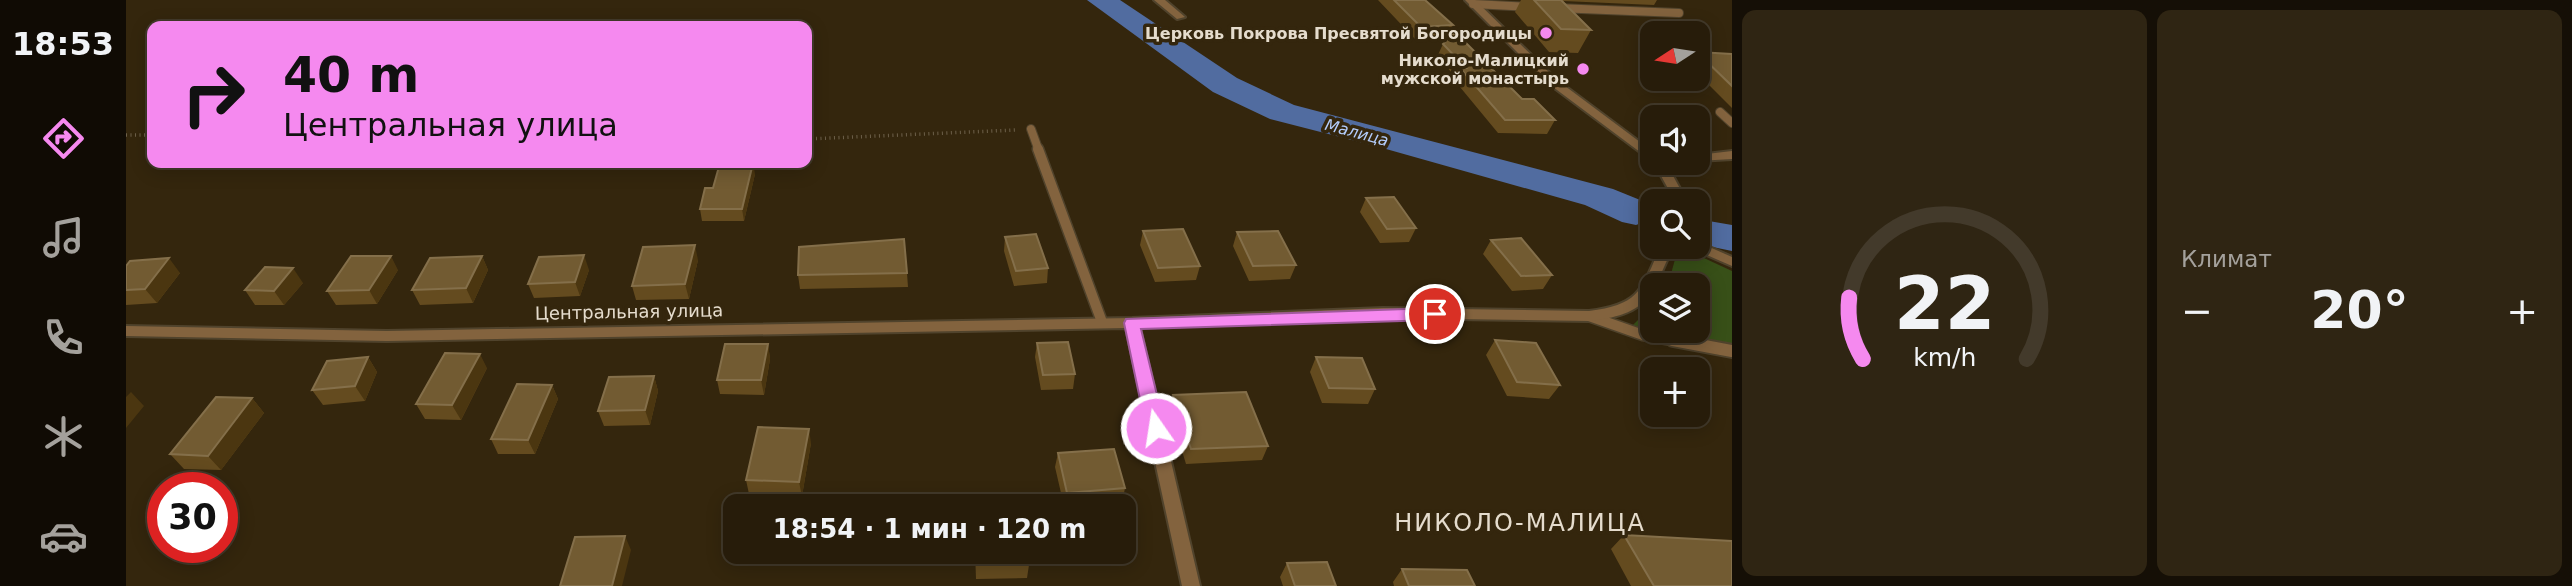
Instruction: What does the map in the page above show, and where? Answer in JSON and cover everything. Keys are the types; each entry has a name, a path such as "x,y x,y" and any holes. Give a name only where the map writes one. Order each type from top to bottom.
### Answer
{"street":[{"path":"1159,0 1180,17"},
{"path":"1472,2 1553,82 1640,148"},
{"path":"1710,157 1732,155"},
{"path":"1710,251 1732,261"},
{"name":"Центральная улица","path":"126,331 387,336 1132,323 1383,313 1590,316 1617,314 1641,300 1651,285 1661,259"},
{"path":"1132,323 1191,586"}],"lane":[{"path":"1472,2 1679,13"},
{"path":"1720,112 1732,123"},
{"path":"1031,129 1102,322"},
{"path":"1590,316 1643,335 1732,351"}],"path":[{"path":"812,139 1031,129"},
{"path":"126,135 147,135"}],"green space":[{"path":"1675,259 1706,259 1732,271 1732,344 1710,341 1710,273 1671,273"},
{"path":"1640,318 1640,329 1632,326"}],"building":[{"path":"1394,0 1425,0 1453,25 1421,27"},
{"path":"1534,0 1561,0 1591,30 1561,29"},
{"path":"1455,32 1522,99 1534,99 1555,120 1505,120 1460,68 1466,68 1443,44"},
{"path":"1710,53 1732,54 1732,86 1710,65"},
{"path":"719,168 752,168 742,209 700,209 705,188 713,188"},
{"path":"1394,197 1416,228 1387,229 1366,198"},
{"path":"1183,229 1200,266 1158,268 1143,231"},
{"path":"1278,231 1296,265 1253,266 1237,232"},
{"path":"1036,234 1048,268 1016,271 1005,237"},
{"path":"1521,238 1552,275 1521,276 1491,240"},
{"path":"904,239 907,273 798,275 799,247"},
{"path":"695,245 685,284 632,286 643,247"},
{"path":"584,255 575,282 528,284 539,257"},
{"path":"351,256 391,256 369,290 327,291"},
{"path":"482,256 466,288 412,290 430,258"},
{"path":"169,258 145,289 126,290 126,266 130,261"},
{"path":"265,267 293,268 274,291 245,290"},
{"path":"1495,340 1536,343 1560,385 1517,382"},
{"path":"1068,342 1075,374 1043,375 1037,343"},
{"path":"725,344 768,344 761,380 717,380"},
{"path":"445,353 480,354 452,405 416,404"},
{"path":"368,357 355,386 312,390 327,361"},
{"path":"1316,357 1362,358 1375,389 1329,388"},
{"path":"654,376 645,410 598,411 609,377"},
{"path":"517,384 552,385 528,440 491,439"},
{"path":"1246,392 1268,446 1191,449 1173,395"},
{"path":"216,397 252,398 208,456 170,454"},
{"path":"758,427 809,429 799,482 746,480"},
{"path":"1114,449 1125,488 1067,493 1058,453"},
{"path":"1624,535 1732,541 1732,586 1654,586"},
{"path":"625,536 612,586 560,586 575,537"},
{"path":"1327,562 1336,586 1295,586 1287,563"},
{"path":"1029,564 1029,565 977,565"},
{"path":"1402,569 1467,570 1475,586 1409,586"}],"waterway":[{"name":"Малица","path":"1101,0 1225,85 1282,112 1392,139 1599,197 1636,213"},
{"name":"Малица","path":"1710,234 1732,238"}],"place":[{"name":"Церковь Покрова Пресвятой Богородицы","path":"1546,33"},
{"name":"Николо-Малицкий мужской монастырь","path":"1583,69"}],"district":[{"name":"НИКОЛО-МАЛИЦА","path":"1520,523"}],"route":[{"path":"1156,428 1132,323 1383,313 1435,314"}]}
